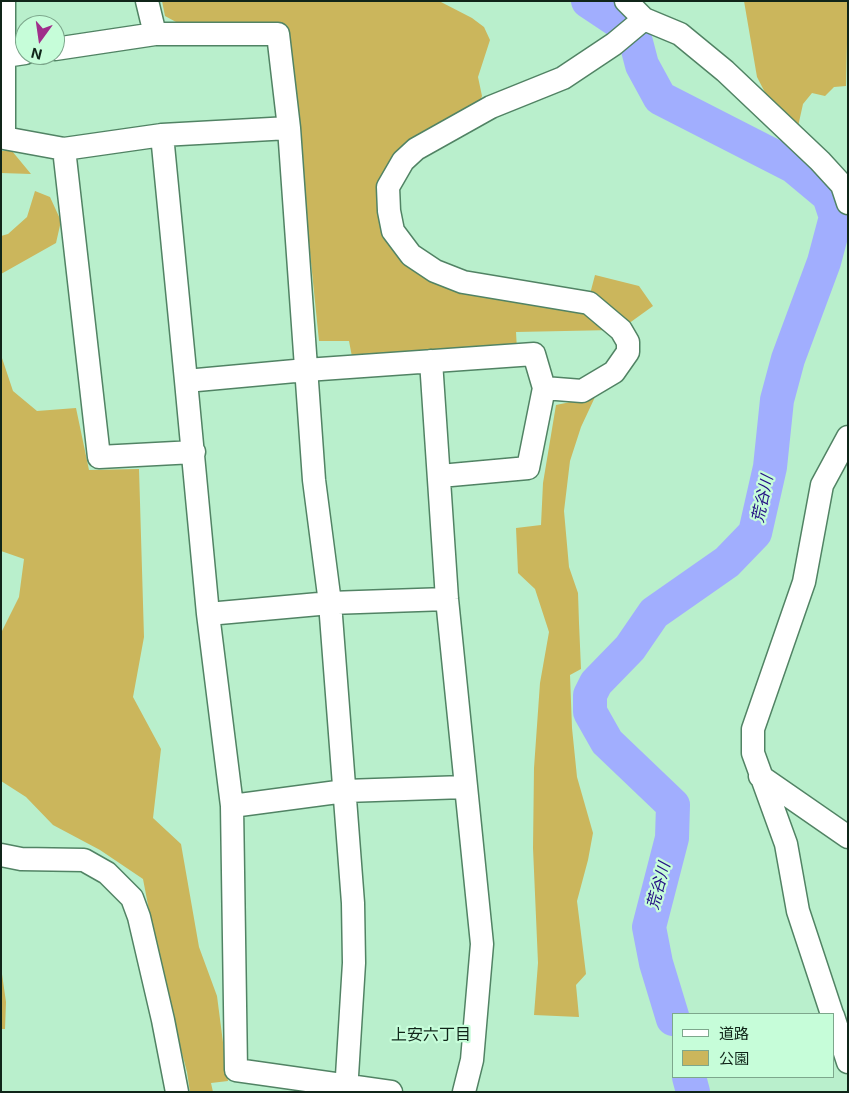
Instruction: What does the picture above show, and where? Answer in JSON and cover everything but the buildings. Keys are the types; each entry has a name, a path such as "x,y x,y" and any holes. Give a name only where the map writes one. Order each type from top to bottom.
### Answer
{"street":[{"path":"4,1 15,55 4,138 64,149 162,135 288,128"},
{"path":"147,1 155,34"},
{"path":"626,1 644,19 680,34 725,71 820,161 842,185 848,203"},
{"path":"544,388 582,392 614,372 628,352 628,342 621,330 589,303 463,282 435,271 411,255 393,231 389,211 388,187 403,161 416,149 491,108 563,78 614,44 644,19"},
{"path":"65,48 155,34 278,34 288,128 314,480 330,603 353,903 354,963 347,1089"},
{"path":"162,135 194,452 208,614 232,806 236,1070 347,1089 391,1092"},
{"path":"64,149 99,457 194,452"},
{"path":"186,381 306,370 534,354 544,388 528,468 440,476"},
{"path":"431,361 447,599 482,944 472,1060 464,1092"},
{"path":"831,1013 798,911 786,844 753,753 753,728 804,582 822,484 848,436"},
{"path":"208,614 330,603 447,599"},
{"path":"760,776 848,837"},
{"path":"232,806 345,791 465,787"},
{"path":"1,855 21,859 84,860 107,873 132,898 139,917 178,1092"},
{"path":"834,1021 848,1062"}],"green space":[{"path":"162,1 439,1 472,18 484,27 490,40 478,77 482,96 477,110 391,172 404,255 586,310 613,330 516,332 517,350 353,362 349,341 319,341 287,25 189,29 165,16"},
{"path":"744,1 848,1 846,86 834,87 825,96 812,93 803,104 797,131 771,104 757,77"},
{"path":"1,151 12,151 31,174 1,173"},
{"path":"35,191 50,197 61,221 56,243 1,274 1,236 8,234 27,217"},
{"path":"595,275 639,286 653,306 628,324 590,294"},
{"path":"1,355 13,391 37,411 76,408 89,470 139,469 144,637 133,697 161,749 153,818 181,844 199,947 217,996 228,1081 211,1083 213,1092 190,1092 187,1072 162,978 143,879 100,850 53,825 26,797 1,781 1,633 19,597 24,559 1,551"},
{"path":"595,397 581,427 570,461 564,511 569,567 578,593 581,669 570,675 572,728 577,777 593,833 577,901 586,974 576,985 579,1017 534,1015 538,963 533,848 534,768 540,683 549,632 535,589 518,573 516,528 541,525 543,483 556,405"},
{"path":"1,967 6,1002 5,1029 1,1029"}],"waterway":[{"name":"荒谷川","path":"588,1 621,23"},
{"name":"荒谷川","path":"636,42 642,65 660,98 793,166 829,196 836,217 824,262 788,359 777,400 770,467 755,533 727,562 654,613 630,648 596,683 590,695 590,712 607,742 673,805 672,838 649,927 656,963 672,1016"},
{"name":"荒谷川","path":"689,1078 693,1092"}],"district":[{"name":"上安六丁目","path":"431,1035"}]}
